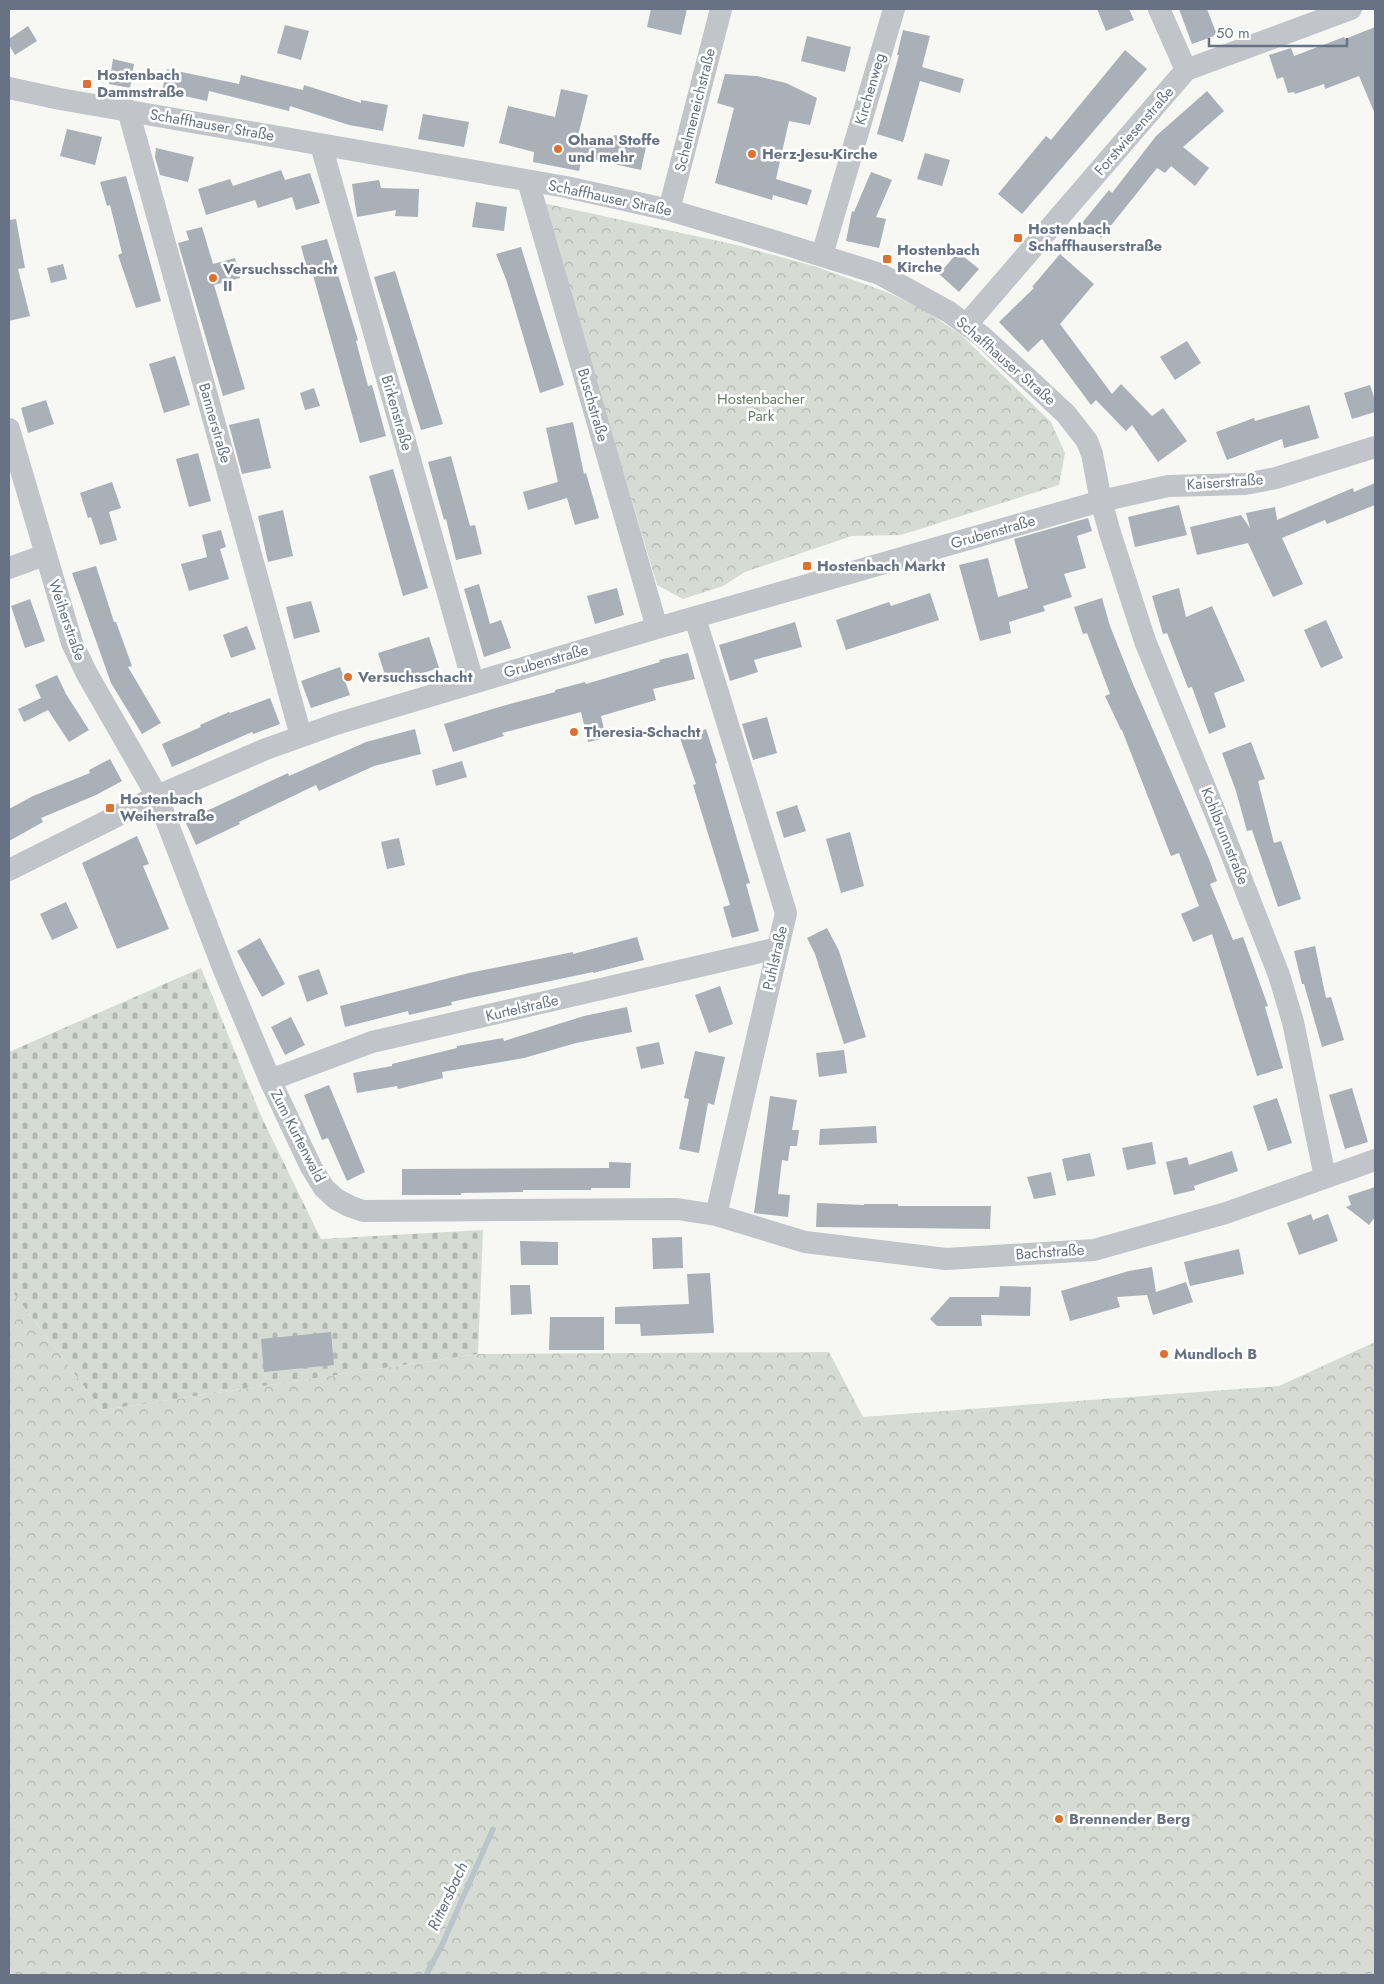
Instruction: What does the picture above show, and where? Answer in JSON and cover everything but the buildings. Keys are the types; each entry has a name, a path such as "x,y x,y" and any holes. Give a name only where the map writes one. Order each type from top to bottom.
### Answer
{"street":[{"name":"Schelmeneichstraße","path":"669,210 720,9"},
{"name":"Kirchenweg","path":"822,256 894,9"},
{"path":"1159,9 1186,70"},
{"name":"Forstwiesenstraße","path":"966,324 1186,70 1351,9"},
{"name":"Schaffhauser Straße","path":"9,88 60,99 615,197 669,210 880,274 927,298 966,324 983,337 1066,414 1079,428 1087,441 1092,454 1101,501"},
{"name":"Bannerstraße","path":"128,110 301,736"},
{"name":"Birkenstraße","path":"321,144 472,682"},
{"name":"Buschstraße","path":"528,181 657,628"},
{"name":"Weiherstraße","path":"9,429 72,643 79,659 157,796"},
{"name":"Kaiserstraße","path":"1101,501 1168,486 1244,484 1276,478 1375,447"},
{"name":"Grubenstraße","path":"9,870 157,796 301,736 472,682 1101,501"},
{"name":"Kohlbrunnstraße","path":"1101,501 1144,641 1221,826 1279,975 1292,1022 1325,1177"},
{"path":"9,568 46,555"},
{"name":"Puhlstraße","path":"695,618 786,913 716,1215"},
{"name":"Zum Kurtenwald","path":"157,796 224,970 270,1080 311,1167 324,1188 349,1206 363,1211 677,1209 716,1215"},
{"name":"Kurtelstraße","path":"270,1080 372,1042 778,948"},
{"name":"Bachstraße","path":"716,1215 805,1242 946,1259 1094,1250 1226,1214 1375,1160"}],"green space":[{"name":"Hostenbacher Park","path":"543,203 737,245 817,267 889,293 926,311 960,334 1051,422 1065,453 1059,485 901,535 852,536 745,572 723,586 683,599 657,585"},
{"path":"201,968 261,1116 321,1239 483,1230 478,1354 102,1410 9,1287 9,1052"},
{"path":"9,1287 102,1410 478,1354 829,1352 863,1417 1279,1386 1375,1342 1375,1975 9,1975"}],"waterway":[{"name":"Rittersbach","path":"426,1975 442,1945 493,1829"}],"place":[{"name":"Hostenbach Dammstraße","path":"87,84"},
{"name":"Ohana Stoffe und mehr","path":"558,149"},
{"name":"Herz-Jesu-Kirche","path":"752,154"},
{"name":"Hostenbach Schaffhauserstraße","path":"1018,238"},
{"name":"Hostenbach Kirche","path":"887,259"},
{"name":"Versuchsschacht II","path":"213,278"},
{"name":"Hostenbach Markt","path":"807,566"},
{"name":"Versuchsschacht","path":"348,677"},
{"name":"Theresia-Schacht","path":"574,732"},
{"name":"Hostenbach Weiherstraße","path":"110,808"},
{"name":"Mundloch B","path":"1164,1354"},
{"name":"Brennender Berg","path":"1059,1819"}]}
